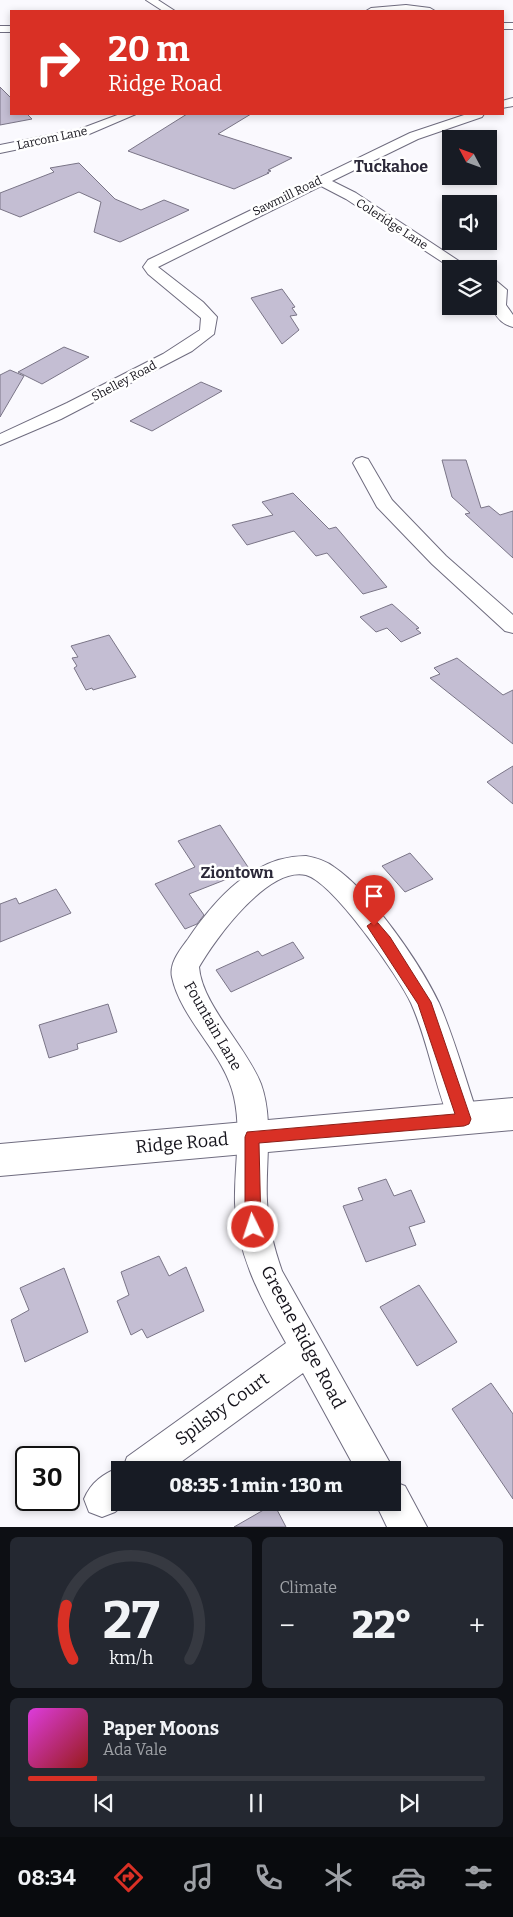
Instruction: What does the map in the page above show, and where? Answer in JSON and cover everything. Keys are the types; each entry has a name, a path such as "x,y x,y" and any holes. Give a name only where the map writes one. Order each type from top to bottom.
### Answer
{"street":[{"path":"151,0 168,10"},
{"path":"371,8 422,10"},
{"name":"Larcom Lane","path":"0,149 83,132 127,115"},
{"name":"Sawmill Road","path":"192,300 153,271 150,267 153,263 320,180 414,136 475,115"},
{"name":"Coleridge Lane","path":"320,180 351,196 450,260"},
{"name":"Shelley Road","path":"0,440 80,404 194,343 205,335 210,326 209,317 192,300"},
{"path":"497,304 499,312 513,322"},
{"path":"362,463 384,503 446,566 513,626"},
{"name":"Fountain Lane","path":"252,1137 252,1108 245,1083 186,981 185,965 230,903 255,883 287,866 304,865 315,867 339,884 385,941 424,1002 464,1119"},
{"name":"Ridge Road","path":"0,1160 513,1114"},
{"name":"Greene Ridge Road","path":"252,1137 251,1202 253,1227 258,1251 269,1280 306,1350 371,1461"},
{"name":"Spilsby Court","path":"152,1461 306,1350"},
{"path":"399,1511 408,1527"}],"building":[{"path":"0,87 10,97 10,115 28,115 32,119 0,125"},
{"path":"185,115 249,115 218,134 292,158 268,170 271,171 267,173 269,173 234,189 128,151"},
{"path":"79,163 115,199 141,210 164,200 189,210 120,242 94,232 101,202 79,192 20,217 0,209 0,193 54,172 50,168"},
{"path":"282,289 295,307 292,308 297,315 290,316 299,330 282,344 251,298"},
{"path":"64,347 89,357 42,384 18,372"},
{"path":"10,370 24,376 0,417 0,375"},
{"path":"201,382 222,391 152,431 130,421"},
{"path":"442,460 466,460 481,508 489,506 500,515 513,511 513,558 465,514 470,513 452,497"},
{"path":"293,493 329,529 336,527 387,587 363,594 327,553 316,556 294,531 247,545 232,525 273,515 262,502"},
{"path":"392,604 419,628 416,629 421,633 401,642 387,628 376,632 360,617"},
{"path":"109,635 136,677 93,690 92,688 86,690 74,668 77,666 72,658 78,657 71,646"},
{"path":"457,658 503,695 513,690 513,744 430,678 440,674 434,668"},
{"path":"513,766 513,804 487,782"},
{"path":"220,825 250,870 189,894 204,915 197,924 185,929 155,884 195,867 178,841"},
{"path":"410,853 433,879 405,892 382,866"},
{"path":"56,889 71,913 0,942 0,904 16,898 19,904"},
{"path":"293,942 304,958 231,992 216,970 258,951 262,956"},
{"path":"108,1004 117,1032 77,1044 78,1049 49,1058 39,1025"},
{"path":"386,1179 394,1196 411,1190 425,1222 409,1227 416,1245 366,1262 343,1206 363,1200 358,1188"},
{"path":"159,1256 169,1276 186,1267 204,1311 147,1338 142,1329 131,1335 117,1301 129,1295 121,1272"},
{"path":"64,1268 88,1332 25,1362 11,1320 29,1310 20,1288"},
{"path":"419,1285 457,1342 417,1366 380,1307"},
{"path":"491,1383 513,1414 513,1499 452,1409"},
{"path":"262,1511 278,1511 286,1527 234,1527"}],"district":[{"name":"Tuckahoe","path":"391,166"},
{"name":"Ziontown","path":"237,872"}],"route":[{"path":"253,1227 251,1202 252,1137 464,1119 424,1002 374,926"}]}
